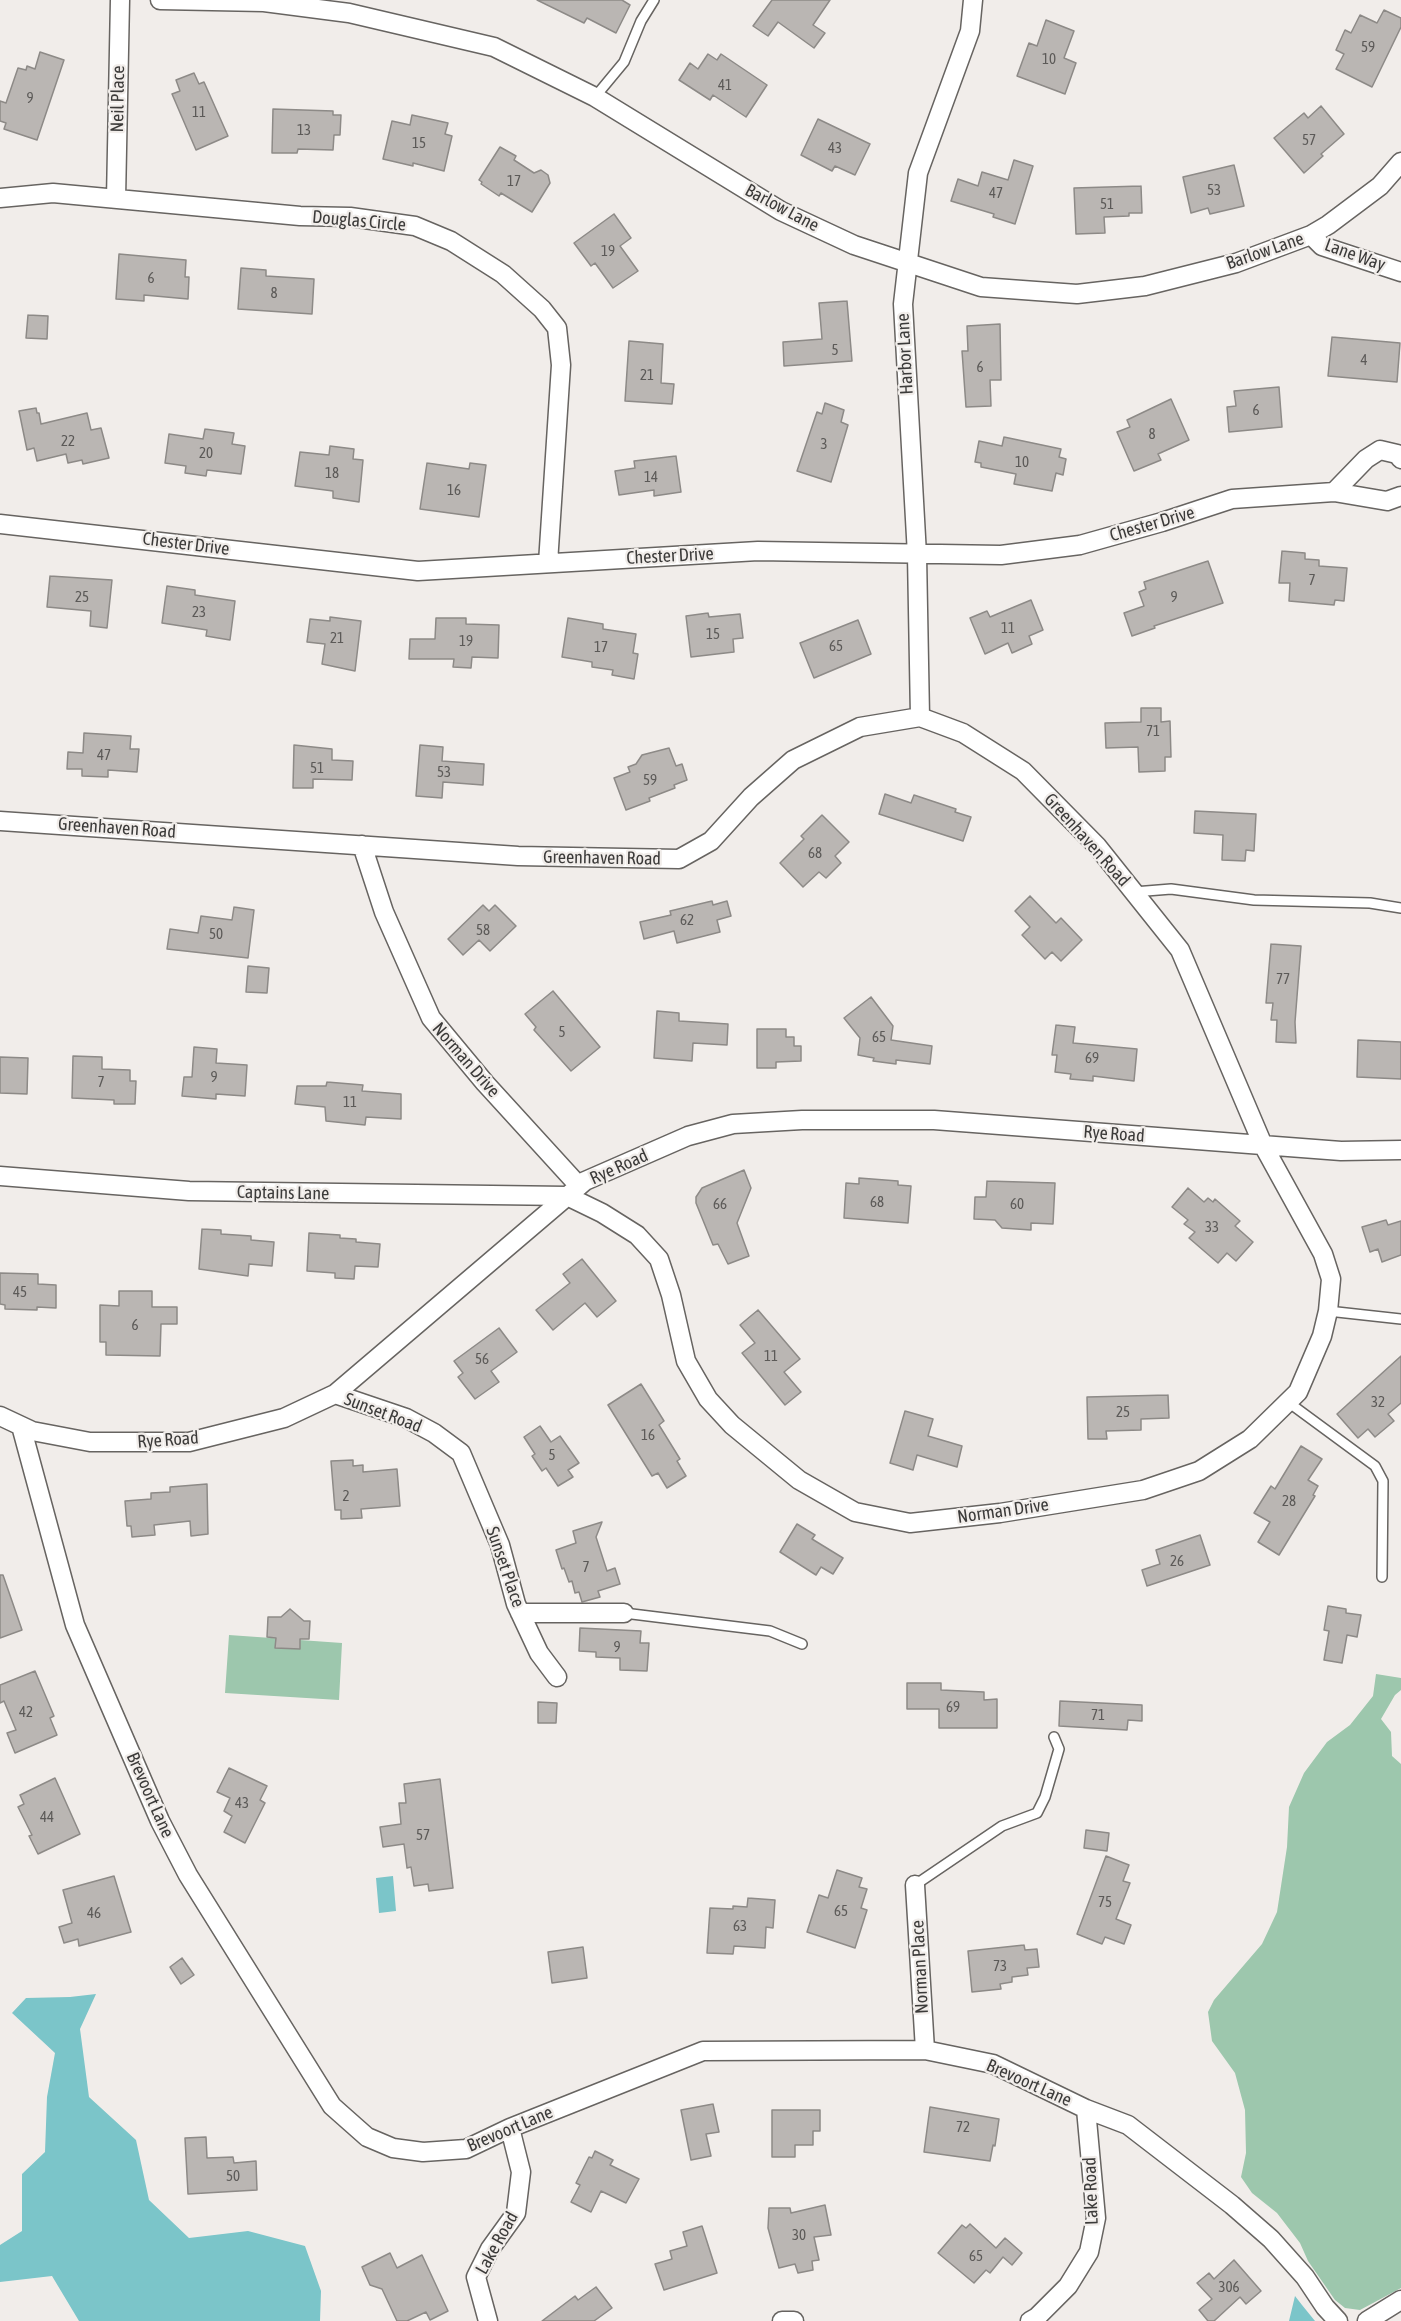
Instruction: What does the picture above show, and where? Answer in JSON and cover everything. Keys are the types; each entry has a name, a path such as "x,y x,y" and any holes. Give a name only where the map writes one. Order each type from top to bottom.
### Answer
{"street":[{"name":"Neil Place","path":"116,199 120,0"},
{"name":"Barlow Lane","path":"160,0 264,2 349,13 494,46 595,97 781,211 854,245 981,287 1077,294 1145,286 1236,262 1311,235 1350,210 1380,186 1401,162"},
{"name":"Harbor Lane","path":"920,717 917,555 903,304 918,173 970,31 973,0"},
{"name":"Douglas Circle","path":"0,198 53,193 300,216 350,217 415,226 451,241 503,274 542,309 557,328 561,364 548,563"},
{"name":"Lane Way","path":"1311,235 1322,246 1401,272"},
{"path":"1335,492 1366,459 1380,450 1397,454 1401,459"},
{"name":"Chester Drive","path":"0,524 418,571 758,551 1000,555 1080,545 1232,499 1335,492 1387,501 1401,496"},
{"name":"Greenhaven Road","path":"0,821 518,856 679,859 711,841 751,797 793,759 860,727 920,717 963,733 1023,771 1097,846 1134,892 1180,950 1263,1144"},
{"name":"Norman Drive","path":"362,845 384,912 431,1018 573,1191 637,1235 658,1259 671,1295 686,1361 708,1399 732,1425 799,1479 855,1512 910,1523 1000,1513 1143,1490 1199,1471 1250,1439 1298,1392 1322,1336 1328,1311 1331,1279 1323,1254 1263,1144"},
{"name":"Rye Road","path":"21,1426 32,1431 90,1442 189,1442 284,1418 335,1394 585,1181 688,1136 733,1124 802,1120 934,1120 1263,1144"},
{"path":"1263,1144 1341,1151 1401,1150"},
{"name":"Captains Lane","path":"0,1176 189,1191 573,1191"},
{"name":"Sunset Road","path":"335,1394 406,1418 434,1433 461,1453"},
{"path":"0,1416 21,1426"},
{"name":"Brevoort Lane","path":"21,1426 75,1624 160,1821 188,1875 332,2106 367,2137 393,2148 423,2152 466,2149 510,2128 703,2051 925,2050 993,2064 1086,2109 1128,2125 1232,2205 1271,2239 1305,2277 1325,2307 1338,2321"},
{"name":"Sunset Place","path":"461,1453 500,1545 520,1613 539,1653 557,1677"},
{"path":"520,1613 624,1613"},
{"name":"Norman Place","path":"915,1885 925,2050"},
{"name":"Lake Road","path":"1030,2321 1037,2317 1068,2286 1089,2252 1096,2218 1086,2109"},
{"name":"Lake Road","path":"488,2321 476,2277 490,2249 516,2213 520,2172 510,2128"},
{"path":"1366,2321 1401,2300"},
{"path":"782,2321 794,2321"}],"lane":[{"path":"595,97 624,62 641,21 654,0"},
{"path":"1134,892 1171,889 1254,900 1370,903 1401,908"},
{"path":"1328,1311 1401,1319"},
{"path":"1287,1402 1376,1466 1383,1481 1382,1577"},
{"path":"624,1613 770,1631 802,1644"},
{"path":"915,1885 1002,1826 1037,1813 1046,1797 1059,1749 1054,1737"}],"green space":[{"path":"229,1635 342,1643 339,1700 225,1693"},
{"path":"1376,1674 1401,1678 1401,1690 1395,1695 1381,1719 1391,1732 1392,1756 1401,1764 1401,2288 1360,2310 1345,2308 1335,2300 1308,2261 1300,2243 1277,2213 1252,2193 1241,2177 1246,2153 1245,2110 1235,2073 1212,2041 1208,2012 1214,2000 1262,1944 1277,1912 1287,1847 1289,1807 1304,1773 1327,1742 1350,1725 1373,1696"}],"water":[{"path":"393,1876 396,1911 379,1913 376,1878"},
{"path":"96,1994 80,2029 89,2097 136,2140 149,2200 189,2238 248,2231 305,2246 321,2291 320,2321 79,2321 52,2276 0,2282 0,2245 22,2231 22,2174 45,2152 47,2097 55,2053 12,2013 26,1998"},
{"path":"1295,2296 1302,2305 1315,2321 1289,2321"}],"building":[{"path":"537,0 622,0 630,5 616,33 587,18 584,23"},
{"path":"772,0 830,0 813,25 825,33 814,48 778,22 768,36 753,26"},
{"path":"1384,10 1401,18 1401,27 1372,87 1336,69 1344,54 1336,50 1345,30 1351,33 1360,15 1377,23"},
{"path":"1046,20 1074,31 1064,58 1076,63 1065,94 1017,76 1029,43 1037,46"},
{"path":"40,52 64,60 37,140 4,129 6,123 0,121 0,101 6,103 18,68 26,70 27,66 35,69"},
{"path":"708,54 717,60 721,54 767,85 746,117 713,95 710,100 679,80 690,63 698,69"},
{"path":"194,73 199,84 204,82 228,136 196,150 172,94 180,91 176,80"},
{"path":"1321,106 1344,134 1304,173 1274,138 1304,113 1308,118"},
{"path":"273,109 333,111 333,115 341,115 340,135 334,135 333,150 298,149 297,153 272,153"},
{"path":"412,115 448,123 445,134 452,136 444,171 413,163 413,166 383,159 392,121 410,125"},
{"path":"818,119 870,144 855,175 835,166 832,171 801,155"},
{"path":"500,147 516,156 514,160 534,173 541,170 548,175 550,183 532,212 501,193 499,196 481,184 479,180"},
{"path":"1014,160 1033,166 1015,224 993,217 994,214 951,201 958,179 978,186 982,172 1008,180"},
{"path":"1234,165 1244,206 1210,214 1208,208 1191,213 1183,177"},
{"path":"1141,186 1142,213 1104,217 1105,233 1076,234 1074,188"},
{"path":"614,214 631,238 620,246 638,271 613,288 595,263 591,266 574,243"},
{"path":"119,254 186,260 185,277 189,277 188,299 144,295 144,301 116,299"},
{"path":"241,268 266,270 266,276 314,279 312,314 238,309"},
{"path":"847,301 852,361 784,366 783,342 822,339 819,303"},
{"path":"28,315 48,316 47,339 26,338"},
{"path":"1000,324 1001,380 990,380 991,406 966,407 962,351 968,351 967,326"},
{"path":"1332,337 1400,343 1397,382 1328,376"},
{"path":"629,341 663,344 661,383 674,384 672,404 625,401"},
{"path":"1279,387 1282,427 1229,432 1227,407 1236,406 1234,391"},
{"path":"1171,399 1189,440 1158,454 1161,460 1134,471 1117,432 1130,427 1127,420"},
{"path":"825,403 844,410 841,422 848,425 831,482 797,471 817,412 822,414"},
{"path":"36,408 41,424 87,413 91,430 101,428 109,458 83,464 82,460 68,463 66,454 37,461 34,448 27,450 19,411"},
{"path":"205,429 234,433 232,444 245,446 241,474 207,470 206,476 185,473 186,466 165,463 169,434 203,439"},
{"path":"1004,437 1061,449 1059,457 1066,459 1063,475 1056,473 1052,491 1014,484 1016,474 981,467 981,463 975,462 979,441 1002,446"},
{"path":"330,446 354,449 353,459 363,460 359,502 333,498 333,491 295,486 300,452 329,455"},
{"path":"676,456 681,492 654,496 654,490 619,495 615,471 635,468 634,461"},
{"path":"427,463 469,469 470,463 486,465 479,517 420,509"},
{"path":"1282,551 1305,553 1305,559 1319,560 1319,566 1347,568 1344,601 1335,600 1334,605 1289,601 1290,583 1279,583"},
{"path":"1208,561 1223,603 1154,626 1155,628 1132,636 1124,613 1144,606 1139,592 1146,589 1144,582"},
{"path":"50,576 112,580 107,628 90,626 91,611 47,607"},
{"path":"167,586 195,590 195,595 235,601 230,640 206,636 207,630 162,623"},
{"path":"1031,600 1043,630 1029,636 1032,644 1012,653 1008,643 985,654 970,618 987,611 990,617"},
{"path":"708,613 709,617 740,614 743,638 733,639 734,652 691,657 686,616"},
{"path":"330,617 361,621 355,671 322,664 325,644 307,642 310,619 330,621"},
{"path":"436,618 466,618 466,624 499,625 498,658 472,657 471,668 453,667 454,659 409,659 410,639 435,639"},
{"path":"568,618 603,624 603,629 636,634 633,653 638,654 634,679 612,675 613,670 592,667 592,662 562,657"},
{"path":"858,620 871,654 814,678 800,643"},
{"path":"1141,708 1161,708 1161,722 1170,721 1171,757 1165,757 1165,771 1139,772 1138,747 1106,748 1105,723 1141,722"},
{"path":"84,733 131,736 130,749 139,749 137,772 108,770 108,777 82,776 82,769 67,769 68,752 83,753"},
{"path":"294,745 332,749 332,760 353,761 352,780 313,779 313,788 293,788"},
{"path":"420,745 443,747 442,761 484,764 483,785 443,782 442,798 416,796"},
{"path":"669,748 676,766 682,764 687,780 674,785 675,788 649,798 650,801 626,810 614,778 630,772 628,767 636,764 642,755"},
{"path":"885,794 911,803 914,795 956,809 955,812 971,817 963,841 879,814"},
{"path":"1195,811 1256,814 1254,851 1246,850 1245,861 1222,860 1223,835 1194,833"},
{"path":"822,815 849,842 835,856 841,863 826,878 819,872 803,887 780,863 804,839 801,836"},
{"path":"1030,896 1056,923 1061,918 1082,940 1061,961 1052,952 1045,959 1022,935 1030,927 1015,911"},
{"path":"712,901 713,905 727,901 731,916 717,920 720,932 677,943 674,931 644,939 640,922 671,915 670,911"},
{"path":"483,905 489,911 495,905 516,926 490,951 479,940 463,955 448,939"},
{"path":"234,907 254,910 248,958 167,949 170,929 198,933 201,916 232,920"},
{"path":"1271,944 1301,946 1295,1022 1296,1043 1276,1042 1277,1020 1271,1020 1273,1003 1266,1003"},
{"path":"248,966 269,968 267,993 246,992"},
{"path":"553,991 600,1047 571,1071 534,1030 536,1027 525,1014"},
{"path":"871,997 893,1026 891,1040 932,1046 930,1064 896,1060 896,1064 873,1061 874,1058 858,1055 860,1038 844,1018"},
{"path":"657,1011 679,1013 679,1021 728,1024 727,1045 693,1043 692,1061 654,1058"},
{"path":"1056,1025 1075,1027 1073,1043 1137,1049 1134,1081 1093,1076 1093,1081 1070,1079 1071,1074 1055,1072 1057,1055 1052,1055"},
{"path":"757,1029 786,1029 786,1037 794,1037 794,1046 801,1046 801,1061 776,1062 776,1068 757,1068"},
{"path":"1358,1040 1401,1042 1401,1079 1357,1077"},
{"path":"194,1047 217,1049 216,1063 247,1065 245,1096 216,1094 216,1099 182,1096 184,1077 192,1077"},
{"path":"73,1056 102,1057 102,1069 130,1070 130,1081 136,1081 135,1104 114,1104 114,1100 72,1098"},
{"path":"0,1057 28,1058 27,1094 0,1093"},
{"path":"327,1082 363,1085 362,1091 401,1094 401,1119 366,1117 365,1125 326,1121 325,1107 295,1104 297,1086 326,1086"},
{"path":"744,1170 751,1188 737,1223 749,1256 728,1264 718,1244 713,1245 696,1203 696,1197 702,1188"},
{"path":"859,1178 898,1181 898,1185 911,1186 908,1223 844,1218 846,1183 859,1184"},
{"path":"987,1181 1055,1183 1053,1224 1031,1223 1031,1230 1002,1228 995,1220 974,1219 975,1197 986,1197"},
{"path":"1188,1188 1204,1202 1208,1198 1213,1202 1215,1199 1240,1221 1235,1226 1253,1242 1236,1261 1227,1253 1218,1263 1189,1238 1195,1232 1184,1224 1188,1220 1172,1207"},
{"path":"1386,1220 1388,1225 1401,1221 1401,1255 1382,1262 1378,1249 1370,1252 1362,1227"},
{"path":"202,1229 221,1230 221,1234 251,1236 251,1240 274,1242 272,1266 249,1264 248,1276 199,1269"},
{"path":"309,1233 340,1235 340,1238 356,1239 356,1242 380,1244 378,1267 355,1266 354,1279 335,1278 335,1273 307,1271"},
{"path":"582,1259 616,1301 597,1317 585,1303 553,1330 536,1310 570,1283 563,1274"},
{"path":"0,1273 38,1274 38,1284 56,1285 56,1308 5,1309 5,1305 0,1304"},
{"path":"119,1291 152,1291 152,1307 177,1307 177,1324 161,1324 160,1356 106,1355 106,1342 100,1342 100,1305 119,1306"},
{"path":"758,1310 800,1359 784,1372 801,1392 785,1405 742,1353 755,1343 740,1325"},
{"path":"499,1328 517,1352 491,1371 499,1382 475,1399 458,1377 463,1373 454,1361"},
{"path":"1401,1356 1401,1403 1388,1414 1394,1421 1375,1437 1368,1429 1358,1438 1337,1414"},
{"path":"641,1384 664,1421 659,1425 680,1459 677,1461 686,1476 667,1488 658,1473 652,1476 608,1405"},
{"path":"1168,1395 1169,1418 1141,1419 1141,1430 1106,1431 1107,1439 1088,1439 1087,1397"},
{"path":"905,1411 933,1419 928,1436 962,1446 957,1467 917,1455 913,1470 890,1463"},
{"path":"540,1426 551,1442 560,1436 579,1463 568,1470 573,1477 558,1486 546,1468 542,1471 532,1456 535,1454 524,1437"},
{"path":"1301,1446 1322,1459 1308,1480 1318,1486 1313,1495 1315,1496 1279,1555 1258,1542 1270,1522 1254,1513 1271,1486 1275,1489"},
{"path":"353,1460 353,1466 363,1465 363,1472 397,1469 400,1506 361,1509 362,1518 341,1519 341,1510 335,1510 331,1461"},
{"path":"207,1484 208,1534 191,1536 190,1521 154,1525 155,1535 132,1537 131,1526 127,1526 125,1501 151,1499 151,1493 170,1492 170,1487"},
{"path":"602,1522 596,1537 607,1571 615,1568 620,1584 598,1591 600,1597 582,1602 579,1592 575,1593 572,1581 569,1582 564,1568 562,1569 556,1550 576,1543 573,1531"},
{"path":"797,1524 815,1535 812,1539 843,1558 833,1574 821,1567 816,1575 780,1552"},
{"path":"1200,1535 1210,1565 1147,1586 1142,1570 1160,1564 1156,1550"},
{"path":"0,1575 3,1575 22,1630 0,1638"},
{"path":"1328,1606 1346,1609 1346,1613 1361,1615 1357,1637 1347,1635 1342,1663 1324,1660 1329,1631 1324,1630"},
{"path":"290,1609 304,1621 310,1621 309,1639 300,1639 300,1649 275,1648 276,1638 267,1637 268,1617 281,1617"},
{"path":"580,1628 641,1631 640,1643 649,1643 647,1671 620,1670 620,1658 596,1657 596,1652 579,1651"},
{"path":"35,1671 54,1716 50,1718 57,1735 15,1753 7,1733 16,1730 4,1701 0,1703 0,1685"},
{"path":"907,1683 941,1683 941,1690 984,1692 984,1700 997,1699 997,1728 939,1728 939,1709 907,1709"},
{"path":"1060,1701 1142,1705 1142,1721 1128,1720 1127,1730 1059,1726"},
{"path":"538,1702 557,1703 556,1723 538,1723"},
{"path":"229,1768 267,1786 260,1800 265,1803 245,1843 224,1832 232,1816 224,1811 230,1798 217,1792"},
{"path":"55,1778 80,1834 38,1854 29,1836 32,1835 18,1807 24,1804 20,1795"},
{"path":"440,1779 453,1888 429,1891 428,1884 414,1886 411,1867 407,1868 404,1844 383,1847 380,1827 401,1824 399,1803 406,1803 404,1784"},
{"path":"1086,1830 1109,1833 1107,1851 1084,1848"},
{"path":"1106,1856 1129,1865 1123,1881 1130,1883 1116,1919 1131,1925 1124,1944 1105,1937 1102,1944 1077,1934"},
{"path":"837,1870 862,1878 859,1887 867,1889 861,1908 867,1910 855,1948 807,1932 819,1895 828,1898"},
{"path":"114,1876 131,1932 79,1946 78,1939 64,1943 59,1927 72,1923 63,1890"},
{"path":"748,1898 775,1900 773,1928 766,1927 765,1948 734,1946 733,1954 707,1953 710,1908 747,1907"},
{"path":"1024,1945 1025,1950 1037,1949 1039,1967 1027,1968 1028,1975 1012,1977 1012,1982 1000,1984 1001,1989 972,1992 968,1951"},
{"path":"583,1947 587,1978 552,1983 548,1952"},
{"path":"182,1958 194,1975 181,1984 170,1967"},
{"path":"713,2104 719,2132 706,2134 711,2156 691,2160 681,2110"},
{"path":"930,2107 999,2119 990,2161 924,2152"},
{"path":"772,2110 820,2110 820,2131 813,2131 813,2145 795,2145 795,2157 772,2157"},
{"path":"206,2137 207,2158 233,2157 234,2163 256,2161 257,2190 188,2194 185,2138"},
{"path":"595,2151 613,2160 610,2165 639,2179 626,2203 601,2191 591,2212 571,2202 580,2185 576,2183 589,2157 592,2158"},
{"path":"825,2205 831,2235 814,2237 819,2260 812,2261 813,2270 798,2273 795,2264 779,2268 768,2228 769,2208 790,2208 791,2213"},
{"path":"970,2224 996,2248 1005,2238 1022,2253 1012,2265 1003,2257 990,2273 986,2270 974,2283 938,2253 962,2225 966,2228"},
{"path":"702,2226 717,2273 664,2290 655,2264 672,2259 670,2251 687,2246 683,2232"},
{"path":"390,2253 397,2268 422,2255 448,2311 430,2320 426,2312 407,2321 397,2321 382,2289 370,2285 362,2267"},
{"path":"1234,2260 1261,2291 1246,2304 1240,2297 1214,2321 1208,2321 1199,2310 1212,2299 1197,2283 1209,2273 1214,2279"},
{"path":"596,2287 612,2308 594,2321 542,2321 575,2296 578,2300"}]}
